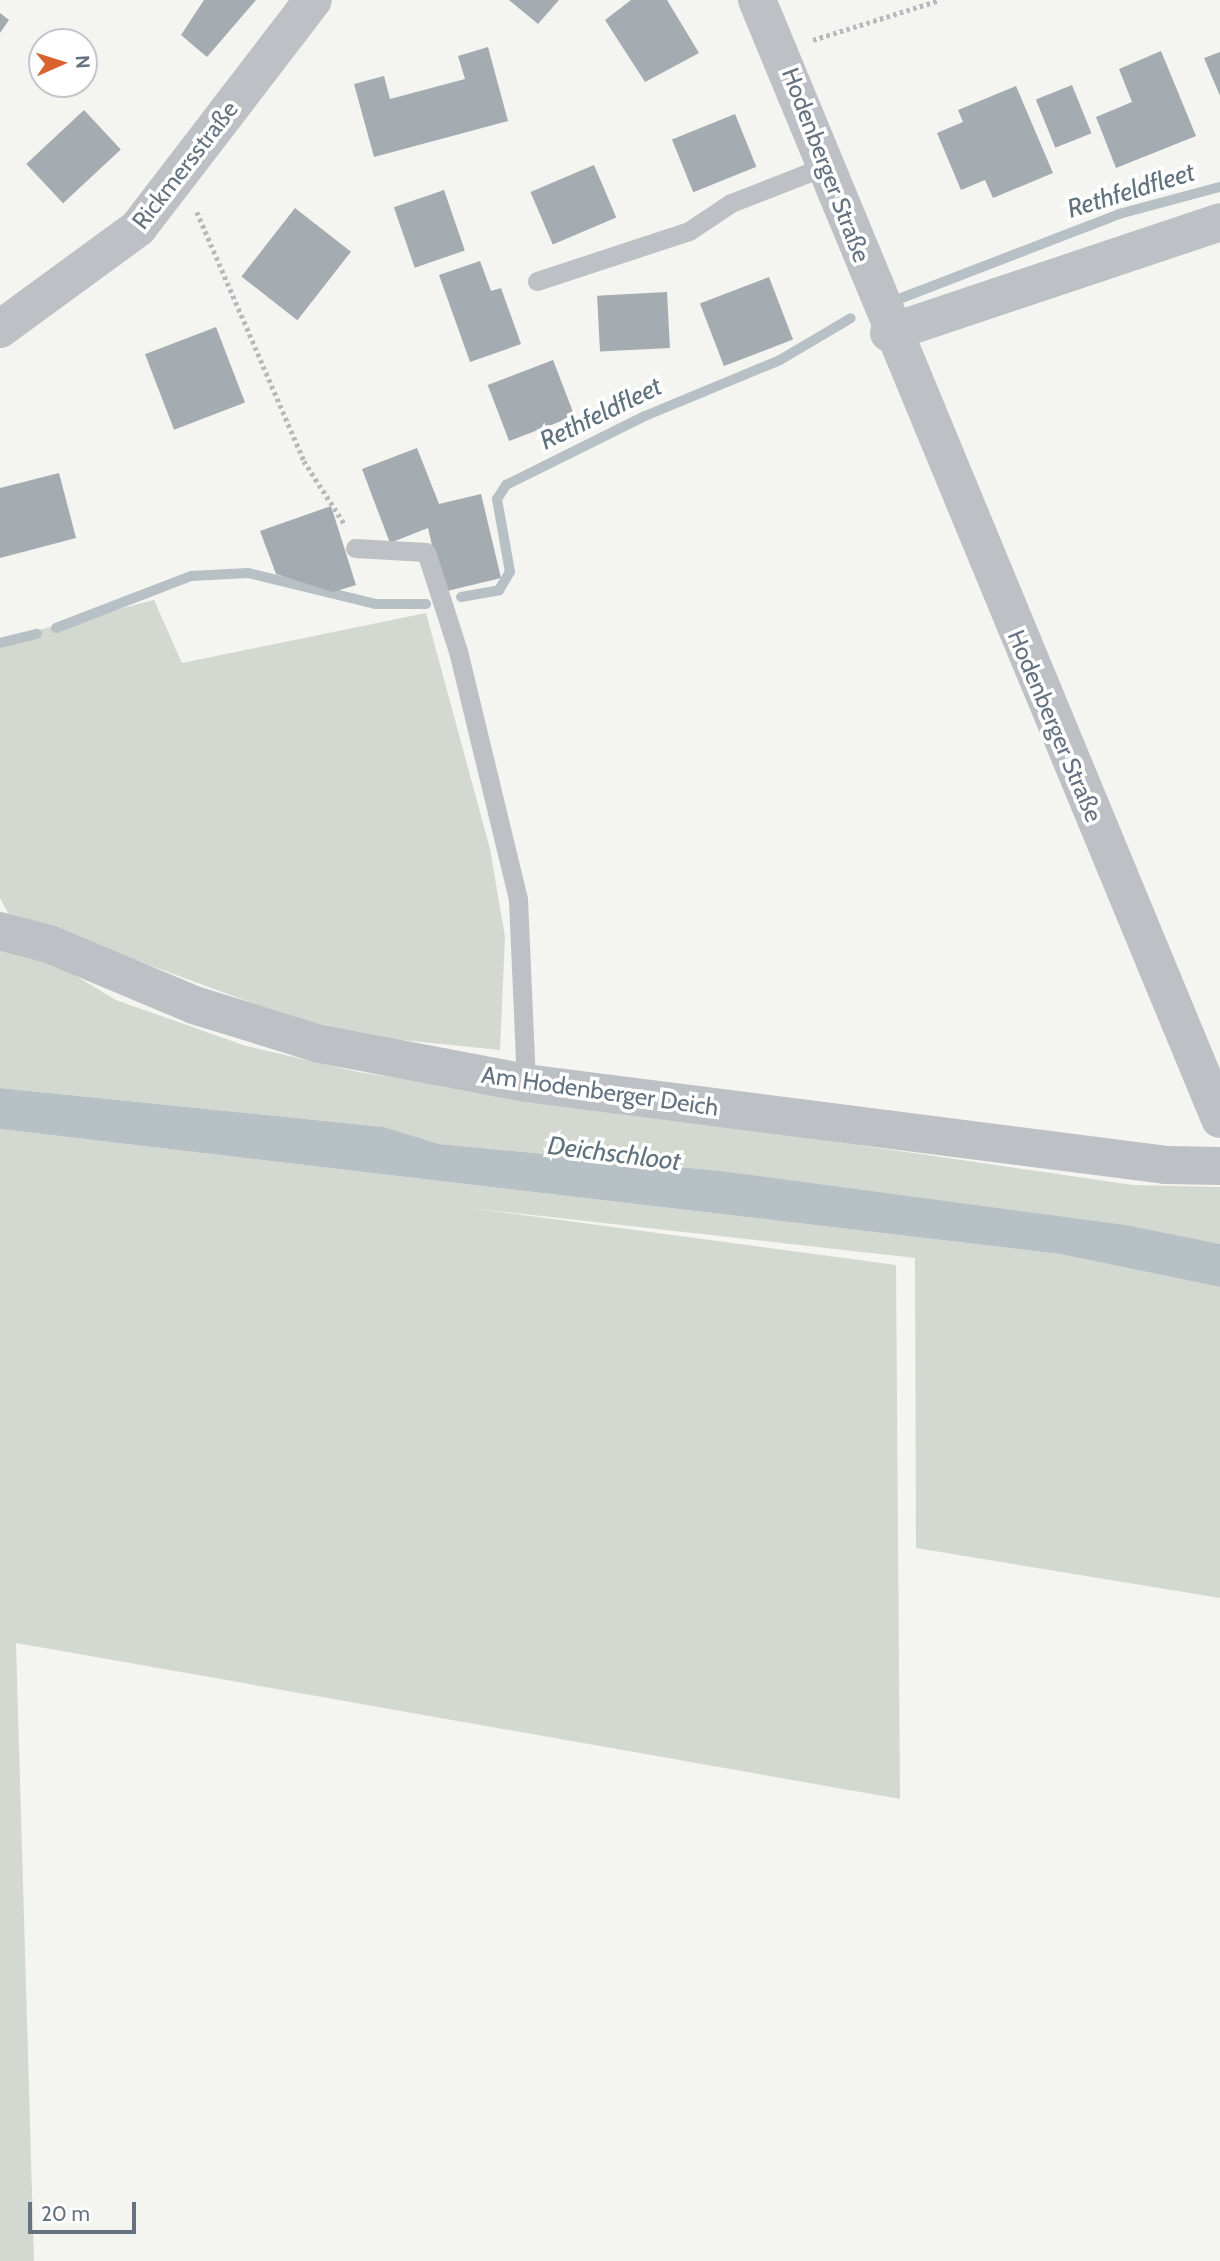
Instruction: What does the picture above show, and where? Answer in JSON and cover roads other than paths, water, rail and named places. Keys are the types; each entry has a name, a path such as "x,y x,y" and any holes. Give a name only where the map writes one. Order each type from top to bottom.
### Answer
{"street":[{"name":"Rickmersstraße","path":"0,329 138,228 313,0"},
{"name":"Hodenberger Straße","path":"757,0 782,50 889,332 1220,1119"},
{"path":"889,332 1220,222"},
{"name":"Am Hodenberger Deich","path":"0,931 49,944 194,1005 320,1044 526,1083 1166,1165 1220,1166"}],"lane":[{"path":"537,281 689,231 731,204 825,166"},
{"path":"355,548 426,552 458,651 518,899 526,1083"}],"waterway":[{"name":"Rethfeldfleet","path":"899,299 1119,214 1220,187"},
{"name":"Rethfeldfleet","path":"461,597 499,590 510,572 497,499 506,485 645,416 780,360 851,318"},
{"name":"Rethfeldfleet","path":"56,628 191,576 248,573 376,604 426,604"},
{"name":"Rethfeldfleet","path":"0,643 37,634"}],"water label":[{"name":"Deichschloot","path":"614,1154"}]}
